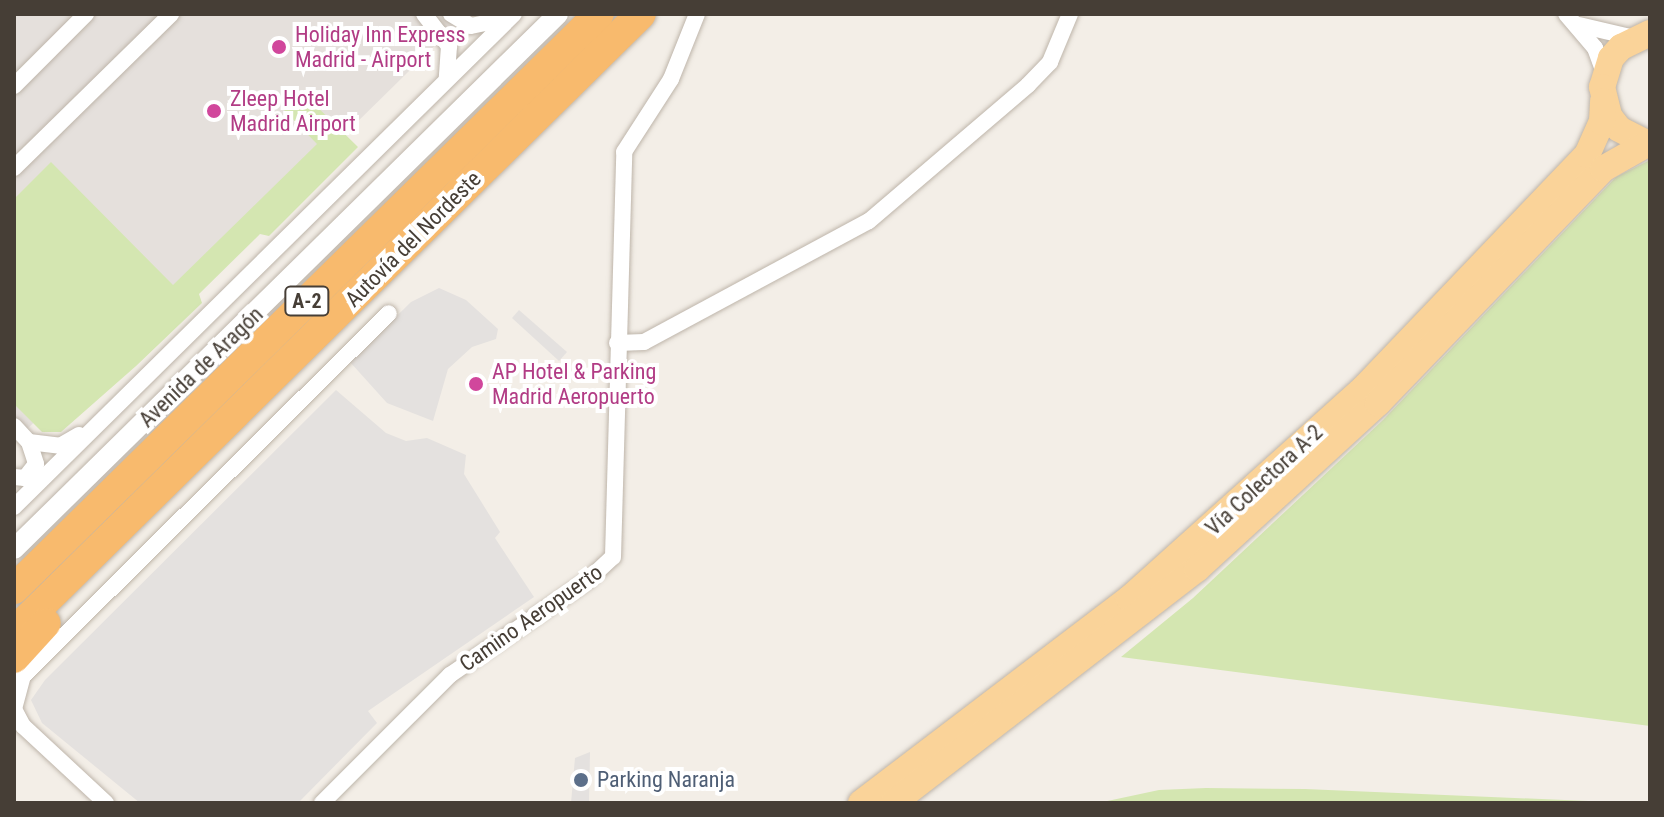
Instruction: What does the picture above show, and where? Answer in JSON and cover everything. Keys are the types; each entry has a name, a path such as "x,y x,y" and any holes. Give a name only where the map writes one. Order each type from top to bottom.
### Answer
{"highway":[{"name":"Autovía del Nordeste","path":"14,589 599,14"},
{"name":"Autovía del Nordeste","path":"14,632 641,14"},
{"path":"14,658 253,397"}],"main road":[{"path":"1604,73 1611,58 1642,36"},
{"name":"Vía Colectora A-2","path":"861,803 1140,590 1364,388 1587,155 1602,122 1604,73"},
{"path":"1603,101 1619,129 1649,144"},
{"name":"Vía Colectora A-2","path":"893,803 1197,569 1378,403 1603,169 1649,144"}],"street":[{"path":"14,86 86,14"},
{"path":"14,168 171,14"},
{"path":"424,14 449,46 452,62 447,79"},
{"path":"451,14 471,26 493,25 513,14"},
{"path":"14,507 513,14"},
{"name":"Avenida de Aragón","path":"14,549 558,14"},
{"name":"Camino Aeropuerto","path":"322,803 450,675 587,581 613,557 624,152 671,79 697,14"},
{"path":"617,343 644,342 833,244 891,206 1050,62 1070,14"},
{"path":"1573,19 1642,36"},
{"path":"1573,19 1604,73"},
{"path":"106,803 23,726 14,709 23,676 389,313"},
{"path":"14,426 29,442 36,464 25,478 14,477"},
{"path":"29,442 60,446 95,427"}],"shaded area":[{"path":"14,14 467,14 345,134 14,441"},
{"path":"439,288 466,300 498,329 496,339 472,347 448,369 433,421 387,403 350,362 411,302"},
{"path":"519,310 567,352 559,361 512,318"},
{"path":"336,390 386,433 406,441 427,438 466,455 464,474 500,532 495,538 534,597 368,711 377,723 298,803 140,803 42,723 31,700 45,680"},
{"name":"Parking Naranja","path":"590,752 589,803 571,803 575,758"}],"green space":[{"path":"302,92 358,147 269,236 260,234 199,294 202,303 136,366 61,432 42,432 14,404 14,199 51,162 173,285 317,144 284,110"},
{"path":"1650,160 1650,726 1121,657 1193,598 1383,420 1616,177"},
{"path":"1305,789 1635,803 1098,803 1159,790"}],"place":[{"name":"Holiday Inn Express Madrid - Airport","path":"279,47"},
{"name":"Zleep Hotel Madrid Airport","path":"214,111"},
{"name":"AP Hotel & Parking Madrid Aeropuerto","path":"476,384"},
{"name":"Parking Naranja","path":"581,780"}]}
